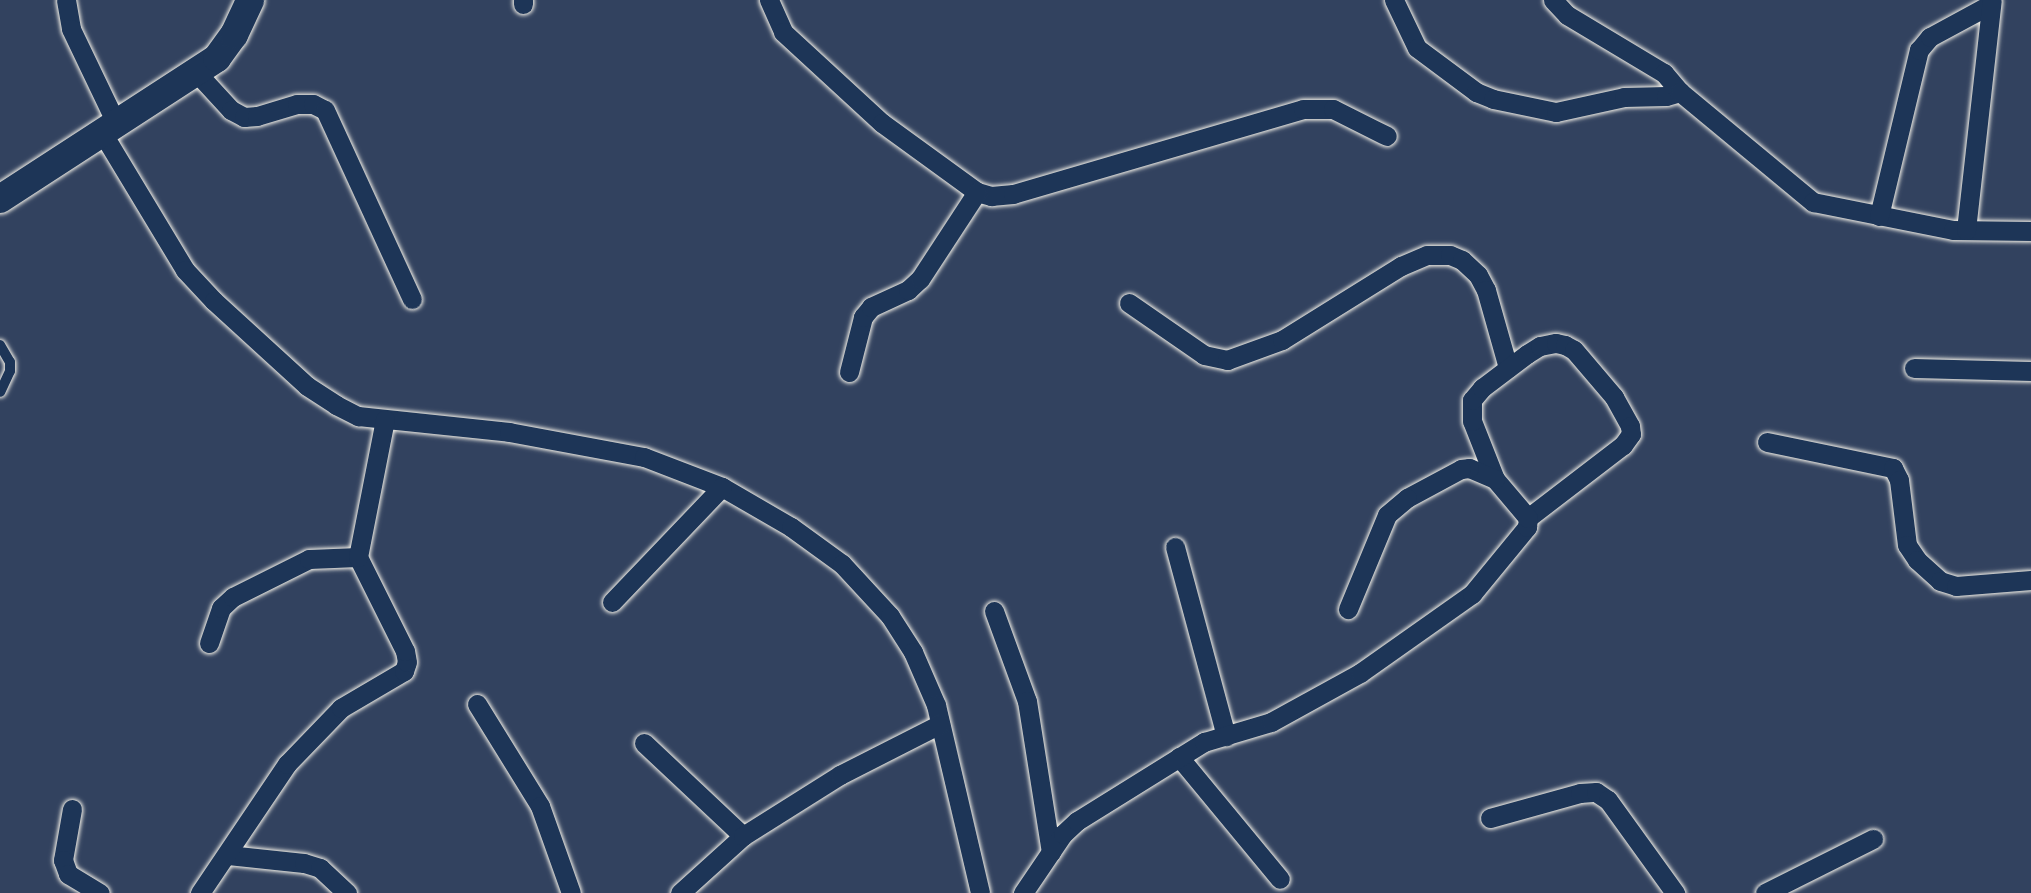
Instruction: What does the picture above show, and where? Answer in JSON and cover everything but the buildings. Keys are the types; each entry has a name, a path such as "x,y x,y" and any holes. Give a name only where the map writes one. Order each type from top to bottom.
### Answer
{"main road":[{"path":"0,199 217,58 250,0"}],"street":[{"path":"66,0 71,29 110,130 185,270 214,301 307,386 358,416 509,432 644,457 722,487 791,527 842,564 890,616 913,652 936,705 979,893"},
{"path":"769,0 783,32 882,123 977,192 991,196 1013,194 1320,106 1333,109 1387,136"},
{"path":"1394,0 1416,48 1476,92 1493,99 1556,112 1624,97 1666,96 1680,92"},
{"path":"1553,0 1567,15 1664,73 1680,92 1814,202 1966,230 2031,231"},
{"path":"1879,216 1919,50 1930,37 1992,2"},
{"path":"1966,230 1992,2"},
{"path":"196,72 231,110 244,117 257,116 297,104 313,104 326,110 412,299"},
{"path":"849,372 863,317 871,306 908,290 920,279 977,192"},
{"path":"1129,303 1204,355 1227,360 1282,340 1401,265 1427,255 1450,255 1462,260 1478,275 1486,290 1508,368"},
{"path":"1023,893 1051,852 1077,821 1204,742 1271,722 1360,673 1472,594 1527,527 1528,518 1623,445 1631,434 1630,426 1614,397 1574,351 1556,343 1540,346 1482,388 1472,400 1470,412 1494,479 1528,518"},
{"path":"1914,368 2031,371"},
{"path":"200,893 287,764 341,709 404,671 407,662 405,651 358,557 385,420"},
{"path":"1767,442 1893,468 1899,480 1907,545 1917,560 1940,581 1956,586 2031,580"},
{"path":"1348,609 1387,515 1407,498 1461,469 1469,468 1494,479"},
{"path":"612,602 722,487"},
{"path":"1175,547 1226,736"},
{"path":"209,643 221,608 233,597 309,559 358,557"},
{"path":"994,611 1027,701 1051,852"},
{"path":"477,704 540,806 571,893"},
{"path":"680,893 743,836 840,775 940,724"},
{"path":"644,743 743,836"},
{"path":"1179,757 1280,879"},
{"path":"1490,818 1580,793 1596,792 1608,800 1675,893"},
{"path":"72,809 63,860 68,874 100,893"},
{"path":"1765,893 1873,839"},
{"path":"228,855 304,863 320,868 347,893"}],"lane":[{"path":"0,345 10,362 10,371 0,392"}]}
